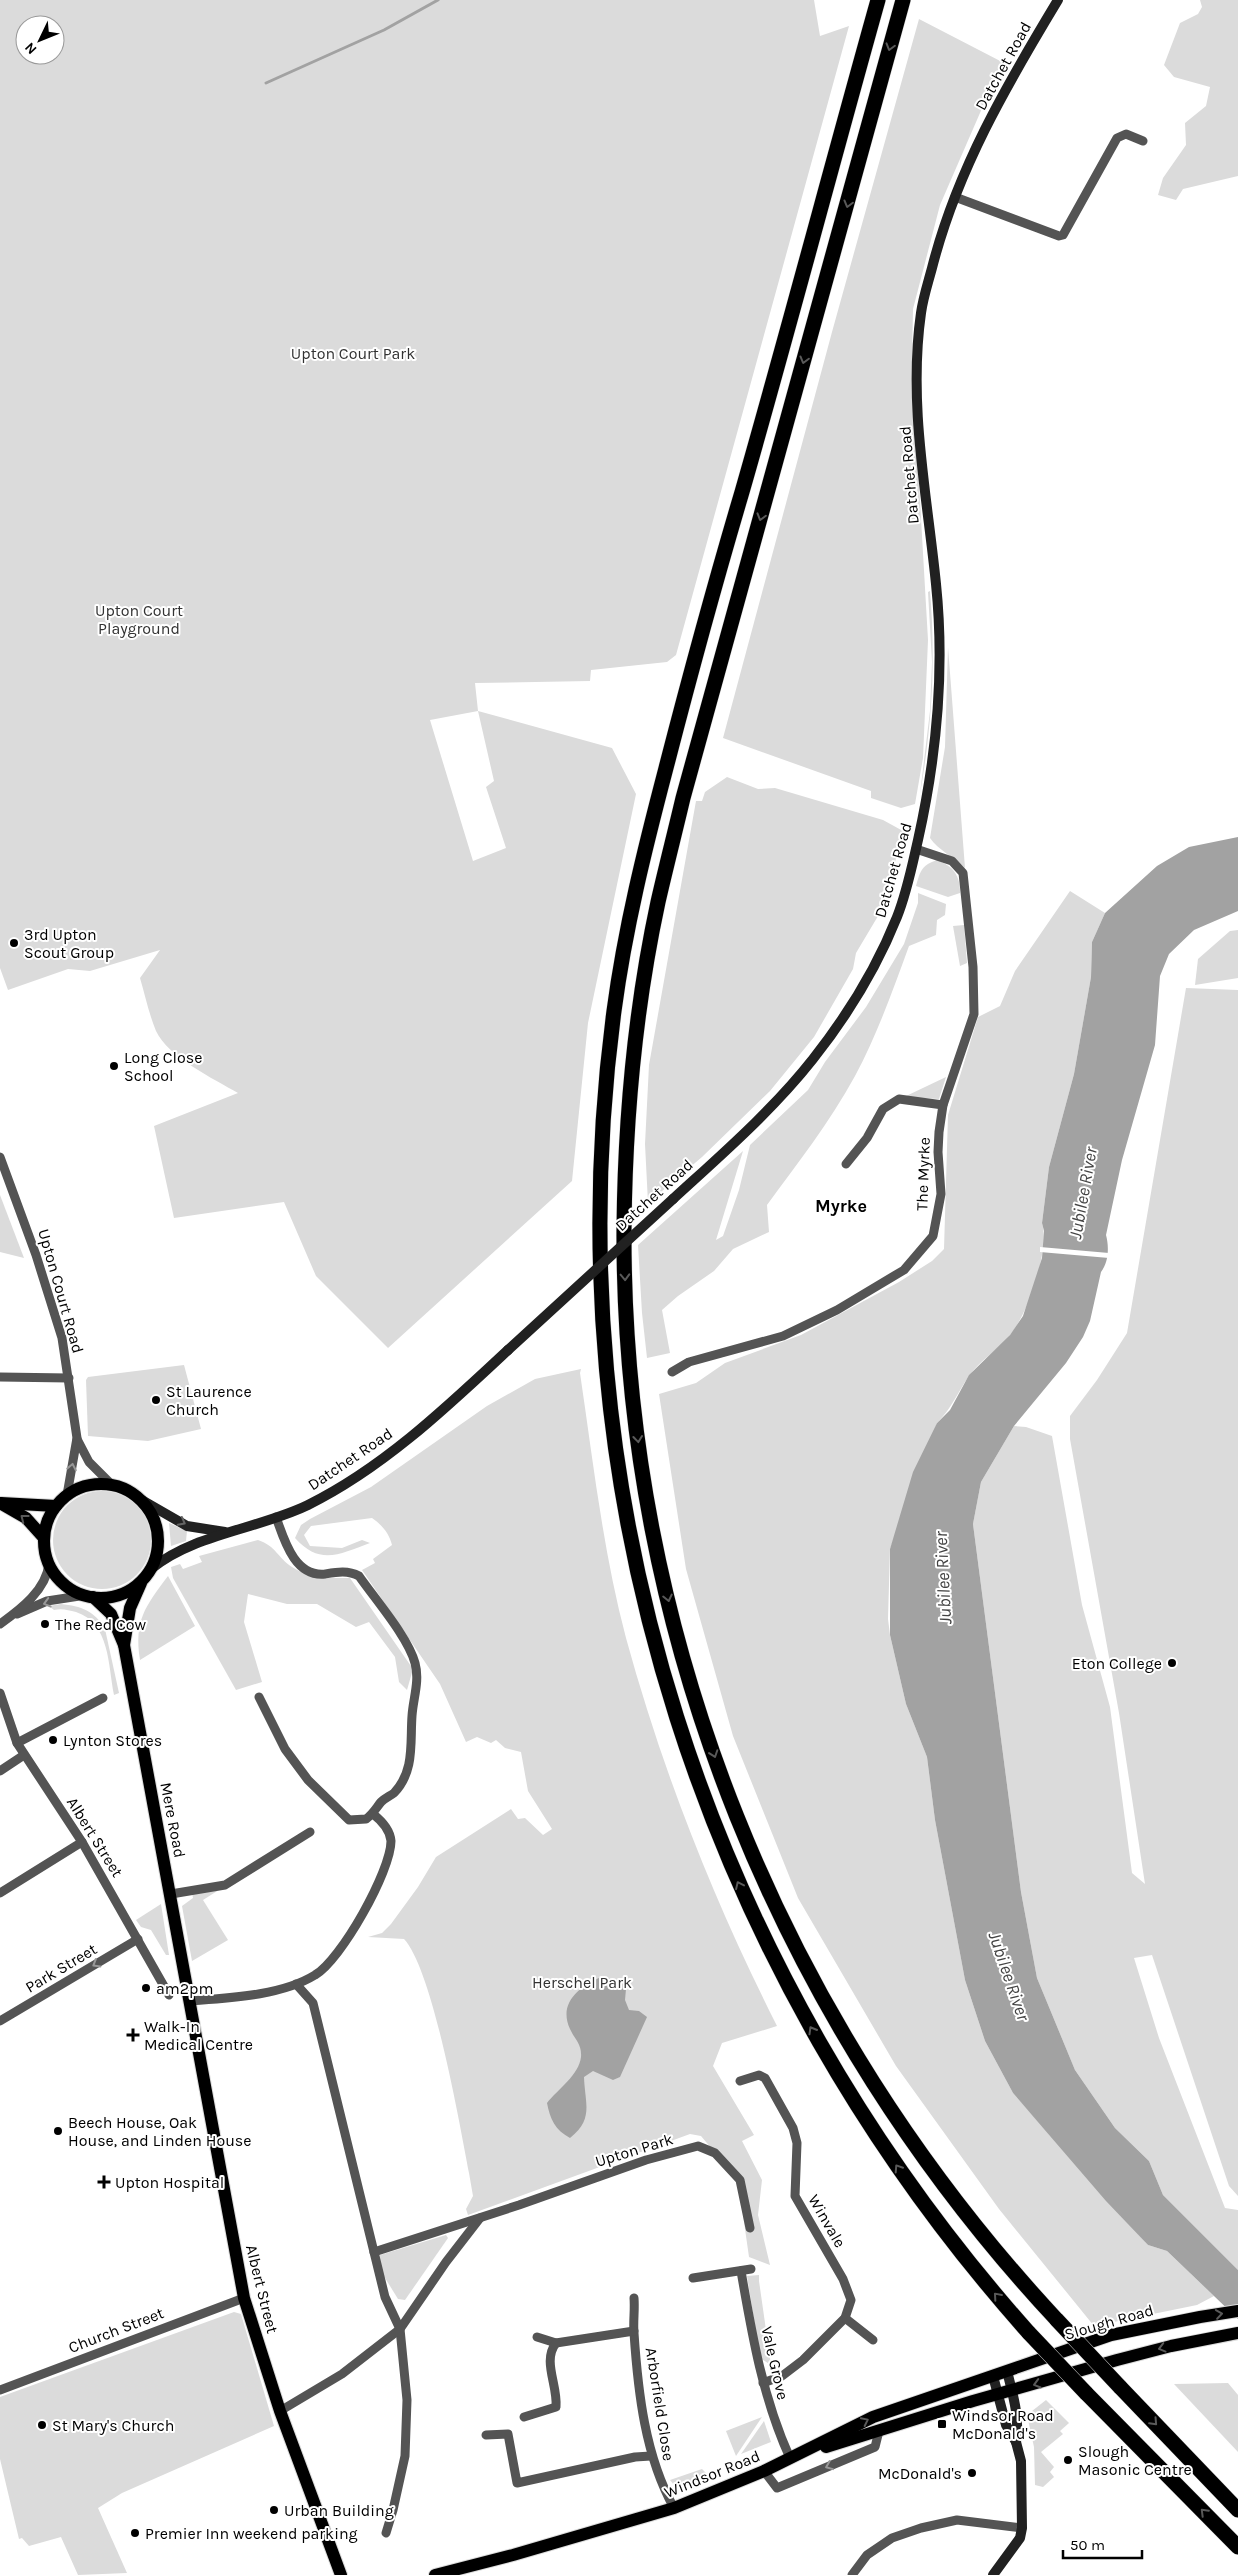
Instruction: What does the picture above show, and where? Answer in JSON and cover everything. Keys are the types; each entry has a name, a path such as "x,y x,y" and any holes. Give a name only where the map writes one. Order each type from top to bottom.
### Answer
{"highway":[{"path":"878,0 681,710 632,910 614,1012 603,1123 600,1224 604,1339 619,1480 652,1637 684,1743 736,1878 801,2011 860,2110 936,2222 963,2257 1029,2333 1238,2547"},
{"path":"903,0 684,798 658,902 639,1018 626,1157 624,1233 634,1398 648,1504 678,1640 700,1716 752,1856 777,1911 834,2020 892,2113 948,2193 985,2240 1057,2320 1238,2510"}],"main road":[{"name":"Datchet Road","path":"151,1569 177,1551 276,1517 324,1497 359,1475 442,1410 673,1199 777,1100 830,1036 866,980 892,928 906,891 933,763 940,682 936,584 926,508 916,391 921,312 943,226 955,197 1001,94 1058,0"},
{"path":"95,1484 111,1484 126,1490 140,1499 156,1525 159,1540 157,1555 151,1569 142,1581 130,1608 124,1645 111,1614 89,1596 71,1589 58,1578 49,1564 44,1538 48,1521 56,1506 79,1488 95,1484"},
{"name":"Datchet Road","path":"140,1499 187,1526 229,1532"},
{"path":"0,1502 56,1506"},
{"path":"0,1502 26,1518 44,1538"},
{"path":"89,1596 119,1595 142,1581"},
{"name":"Mere Road","path":"124,1645 171,1894 189,2001"},
{"name":"Albert Street","path":"189,2001 244,2298 280,2411 341,2575"},
{"name":"Slough Road","path":"993,2376 1112,2335 1200,2316 1238,2311"},
{"path":"790,2458 998,2395 1171,2346 1238,2334"},
{"path":"1007,2372 1018,2429 1016,2442"},
{"path":"993,2376 1006,2425 1016,2442 1021,2461 1022,2528 1020,2538 993,2575"},
{"name":"Windsor Road","path":"435,2575 513,2555 674,2508 764,2471 873,2417 993,2376"}],"street":[{"path":"955,197 1059,236 1063,235 1117,138 1126,134 1143,141"},
{"name":"The Myrke","path":"672,1372 689,1362 783,1336 837,1310 904,1270 933,1236 940,1194 938,1152 943,1105 974,1014 973,966 967,895 963,873 952,860 916,849"},
{"path":"846,1164 868,1138 882,1109 899,1099 943,1105"},
{"name":"Upton Court Road","path":"0,1157 47,1286 62,1338 77,1438 67,1496"},
{"path":"0,1377 69,1378"},
{"name":"Upton Court Road","path":"77,1438 89,1462 111,1484"},
{"path":"259,1697 284,1749 308,1780 349,1820 366,1819 373,1814 382,1801 394,1793 411,1759 412,1716 416,1698 415,1664 408,1646 359,1576 345,1572 318,1574 300,1565 288,1549 276,1517"},
{"path":"0,1624 40,1590 48,1575 49,1564"},
{"path":"10,1617 47,1602 89,1596"},
{"name":"Albert Street","path":"0,1693 17,1743 24,1756 82,1842 169,1995"},
{"path":"17,1743 103,1698"},
{"path":"0,1771 24,1756"},
{"path":"189,2001 244,1996 296,1984 317,1975 334,1957 355,1928 382,1874 391,1841 386,1824 373,1814"},
{"path":"171,1894 225,1885 310,1832"},
{"path":"0,1893 82,1842"},
{"name":"Park Street","path":"0,2021 138,1939"},
{"path":"296,1984 313,2003 352,2154 385,2297 400,2329 407,2400 405,2456 386,2533"},
{"name":"Winvale","path":"740,2081 759,2076 765,2078 793,2128 797,2143 795,2196 843,2279 851,2300 845,2318"},
{"name":"Upton Park","path":"374,2252 480,2218 646,2160 698,2146 715,2153 740,2180 750,2228"},
{"path":"280,2411 342,2374 400,2329 446,2262 480,2218"},
{"path":"693,2278 751,2269"},
{"name":"Vale Grove","path":"741,2271 763,2383 775,2426 790,2458"},
{"name":"Church Street","path":"0,2390 244,2298"},
{"name":"Arborfield Close","path":"634,2298 634,2331 651,2456 660,2483 674,2508"},
{"path":"763,2383 782,2376 803,2360 845,2318 873,2340"},
{"name":"Arborfield Close","path":"537,2337 556,2343 634,2331"},
{"path":"524,2417 556,2406 557,2396 550,2363 550,2351 556,2343"},
{"path":"764,2471 777,2488 875,2447 879,2431"},
{"path":"486,2435 508,2434 517,2483 635,2457 651,2456"},
{"path":"852,2575 867,2555 892,2538 921,2528 957,2520 1022,2528"}],"green space":[{"name":"Upton Court Park","path":"0,0 814,0 820,36 849,26 676,655 667,662 591,670 590,681 475,683 478,711 612,748 636,794 588,1023 572,1181 388,1348 316,1276 284,1202 174,1218 154,1126 238,1093 192,1067 170,1050 156,1031 140,978 160,950 90,971 68,969 8,990 0,968","holes":["478,711 494,781 486,787 506,848 473,861 430,720"]},
{"path":"1200,0 1238,0 1238,176 1183,189 1176,200 1158,195 1163,178 1186,145 1185,123 1206,106 1210,87 1174,77 1164,65 1180,23 1198,14 1202,7"},
{"path":"919,19 1006,64 993,83 940,205 913,309 912,362 928,640 923,758 915,804 901,808 871,798 871,791 723,738 832,332"},
{"path":"930,591 933,643 932,693 930,718 920,794 930,711 932,662 928,592"},
{"path":"948,647 965,868 937,846 930,838 945,747"},
{"path":"727,777 758,789 775,788 883,820 903,831 884,906 856,953 853,969 814,1037 770,1091 702,1157 648,1203 645,1144 649,1065 696,801 702,801 705,792"},
{"path":"937,860 951,868 957,876 960,893 948,897 916,886 922,869"},
{"path":"1070,891 1105,913 1092,942 1091,977 1074,1074 1049,1167 1042,1223 1044,1235 1043,1249 1036,1281 1017,1325 1010,1335 973,1370 947,1412 937,1423 890,1549 888,1619 906,1704 927,1757 935,1820 965,1980 985,2041 1013,2093 1148,2245 1167,2251 1214,2296 1197,2305 1094,2326 999,2209 896,2066 798,1898 733,1736 686,1569 659,1394 696,1383 725,1363 801,1335 899,1282 932,1261 944,1249 948,1115 978,1017 1000,1006 1015,971"},
{"path":"918,893 946,904 945,915 937,920 936,935 909,946 878,1028 855,1076 824,1126 767,1205 769,1232 733,1249 714,1271 678,1296 662,1310 670,1353 647,1358 638,1245 743,1151 716,1240 723,1236 739,1190 750,1145 808,1090 825,1062 866,1007 904,944 918,903"},
{"path":"964,925 967,963 960,966 953,926"},
{"path":"1238,930 1238,978 1195,985 1198,959 1230,931"},
{"path":"1186,988 1238,990 1238,2196 1229,2186 1152,1955 1134,1958 1159,2038 1225,2208 1238,2210 1238,2270 1163,2195 1149,2161 1115,2128 1075,2070 1037,1978 1021,1892 973,1524 981,1482 1014,1426 1026,1427 1052,1436 1082,1605 1110,1707 1132,1873 1145,1884 1119,1713 1070,1439 1070,1416 1097,1380 1127,1333"},
{"path":"946,1077 939,1099 904,1097"},
{"path":"0,1195 24,1258 0,1252"},
{"path":"184,1365 201,1429 148,1441 88,1436 86,1380 88,1377"},
{"name":"Herschel Park","path":"581,1369 594,1473 605,1539 626,1638 656,1738 692,1836 732,1932 777,2026 722,2043 713,2066 754,2135 742,2141 762,2180 758,2215 770,2265 749,2257 738,2180 701,2136 690,2134 468,2215 466,2209 473,2196 469,2173 444,2050 425,1982 415,1956 404,1939 368,1937 382,1933 391,1924 418,1887 436,1857 511,1809 518,1819 525,1818 543,1835 552,1829 528,1791 521,1752 505,1748 496,1740 491,1743 477,1737 466,1742 440,1684 362,1570 375,1563 373,1559 392,1545 382,1526 372,1518 311,1526 304,1535 310,1546 342,1548 362,1540 370,1543 340,1554 322,1555 313,1552 304,1547 295,1538 301,1525 371,1487 487,1406 535,1379"},
{"path":"102,1491 121,1495 136,1506 147,1521 151,1540 147,1559 136,1574 121,1585 102,1589 83,1585 68,1574 57,1559 53,1540 57,1521 68,1506 83,1495"},
{"path":"169,1523 187,1531 186,1541 171,1546"},
{"path":"258,1540 269,1545 287,1564 306,1574 320,1577 350,1578 413,1669 407,1690 399,1682 395,1657 369,1622 356,1627 317,1604 287,1604 248,1594 244,1622 262,1682 236,1690 173,1578 171,1567 180,1564 183,1569 202,1562 199,1556"},
{"path":"168,1576 195,1626 140,1660 139,1634 143,1615"},
{"path":"61,1604 87,1610 97,1618 105,1629 119,1693 114,1695 106,1646 95,1625 87,1617 76,1612 62,1609 54,1610 49,1606"},
{"path":"222,1888 203,1900 228,1940 192,1961 182,1906 193,1898 192,1893"},
{"path":"161,1904 169,1955 166,1955 151,1930 141,1927 136,1920"},
{"path":"446,2235 448,2238 405,2300 398,2299 374,2260 380,2255"},
{"path":"759,2275 771,2365 760,2358 747,2276"},
{"path":"234,2312 241,2314 274,2426 122,2493 98,2508 127,2573 78,2575 61,2537 29,2546 22,2538 19,2539 0,2459 0,2397"},
{"path":"1228,2383 1238,2395 1238,2452 1174,2384"},
{"path":"1046,2400 1069,2423 1060,2431 1063,2434 1041,2452 1054,2467 1050,2472 1054,2477 1043,2487 1035,2485 1034,2447 1027,2415"},
{"path":"762,2417 736,2456 726,2431"},
{"path":"764,2421 771,2442 741,2454"},
{"path":"702,2469 708,2475 689,2484 674,2485 670,2480"}],"water":[{"name":"Jubilee River","path":"1238,837 1238,911 1194,930 1169,954 1160,976 1155,1045 1122,1160 1106,1235 1108,1244 1107,1259 1101,1272 1090,1321 1083,1337 1066,1363 1014,1426 981,1482 973,1524 1021,1892 1037,1978 1075,2070 1115,2128 1149,2161 1163,2195 1238,2270 1238,2319 1167,2251 1148,2245 1106,2201 1013,2093 985,2041 965,1980 935,1820 927,1757 906,1704 890,1635 890,1549 913,1472 937,1423 950,1410 969,1375 1010,1335 1023,1316 1042,1258 1044,1231 1042,1223 1049,1167 1074,1074 1091,977 1092,942 1105,913 1157,866 1189,847"},
{"path":"601,1977 621,1981 626,1989 625,2000 629,2010 639,2011 647,2017 620,2077 613,2080 593,2071 584,2077 585,2117 578,2131 570,2138 554,2124 547,2103 572,2076 581,2057 579,2045 567,2020 569,2004 578,1991"}],"pier":[{"path":"1040,1247 1109,1253 1109,1258 1040,1252"}],"waterway":[{"path":"266,83 384,30 438,0"}],"place":[{"name":"3rd Upton Scout Group","path":"14,943"},
{"name":"Long Close School","path":"114,1066"},
{"name":"St Laurence Church","path":"156,1400"},
{"name":"The Red Cow","path":"45,1624"},
{"name":"Eton College","path":"1172,1663"},
{"name":"Lynton Stores","path":"53,1740"},
{"name":"am2pm","path":"146,1988"},
{"name":"Walk-In Medical Centre","path":"133,2035"},
{"name":"Beech House, Oak House, and Linden House","path":"58,2131"},
{"name":"Upton Hospital","path":"104,2182"},
{"name":"Windsor Road McDonald's","path":"942,2424"},
{"name":"St Mary's Church","path":"42,2425"},
{"name":"Slough Masonic Centre","path":"1068,2460"},
{"name":"McDonald's","path":"972,2473"},
{"name":"Urban Building","path":"274,2510"},
{"name":"Premier Inn weekend parking","path":"135,2533"}],"district":[{"name":"Myrke","path":"841,1206"}],"park label":[{"name":"Upton Court Playground","path":"139,619"}]}
